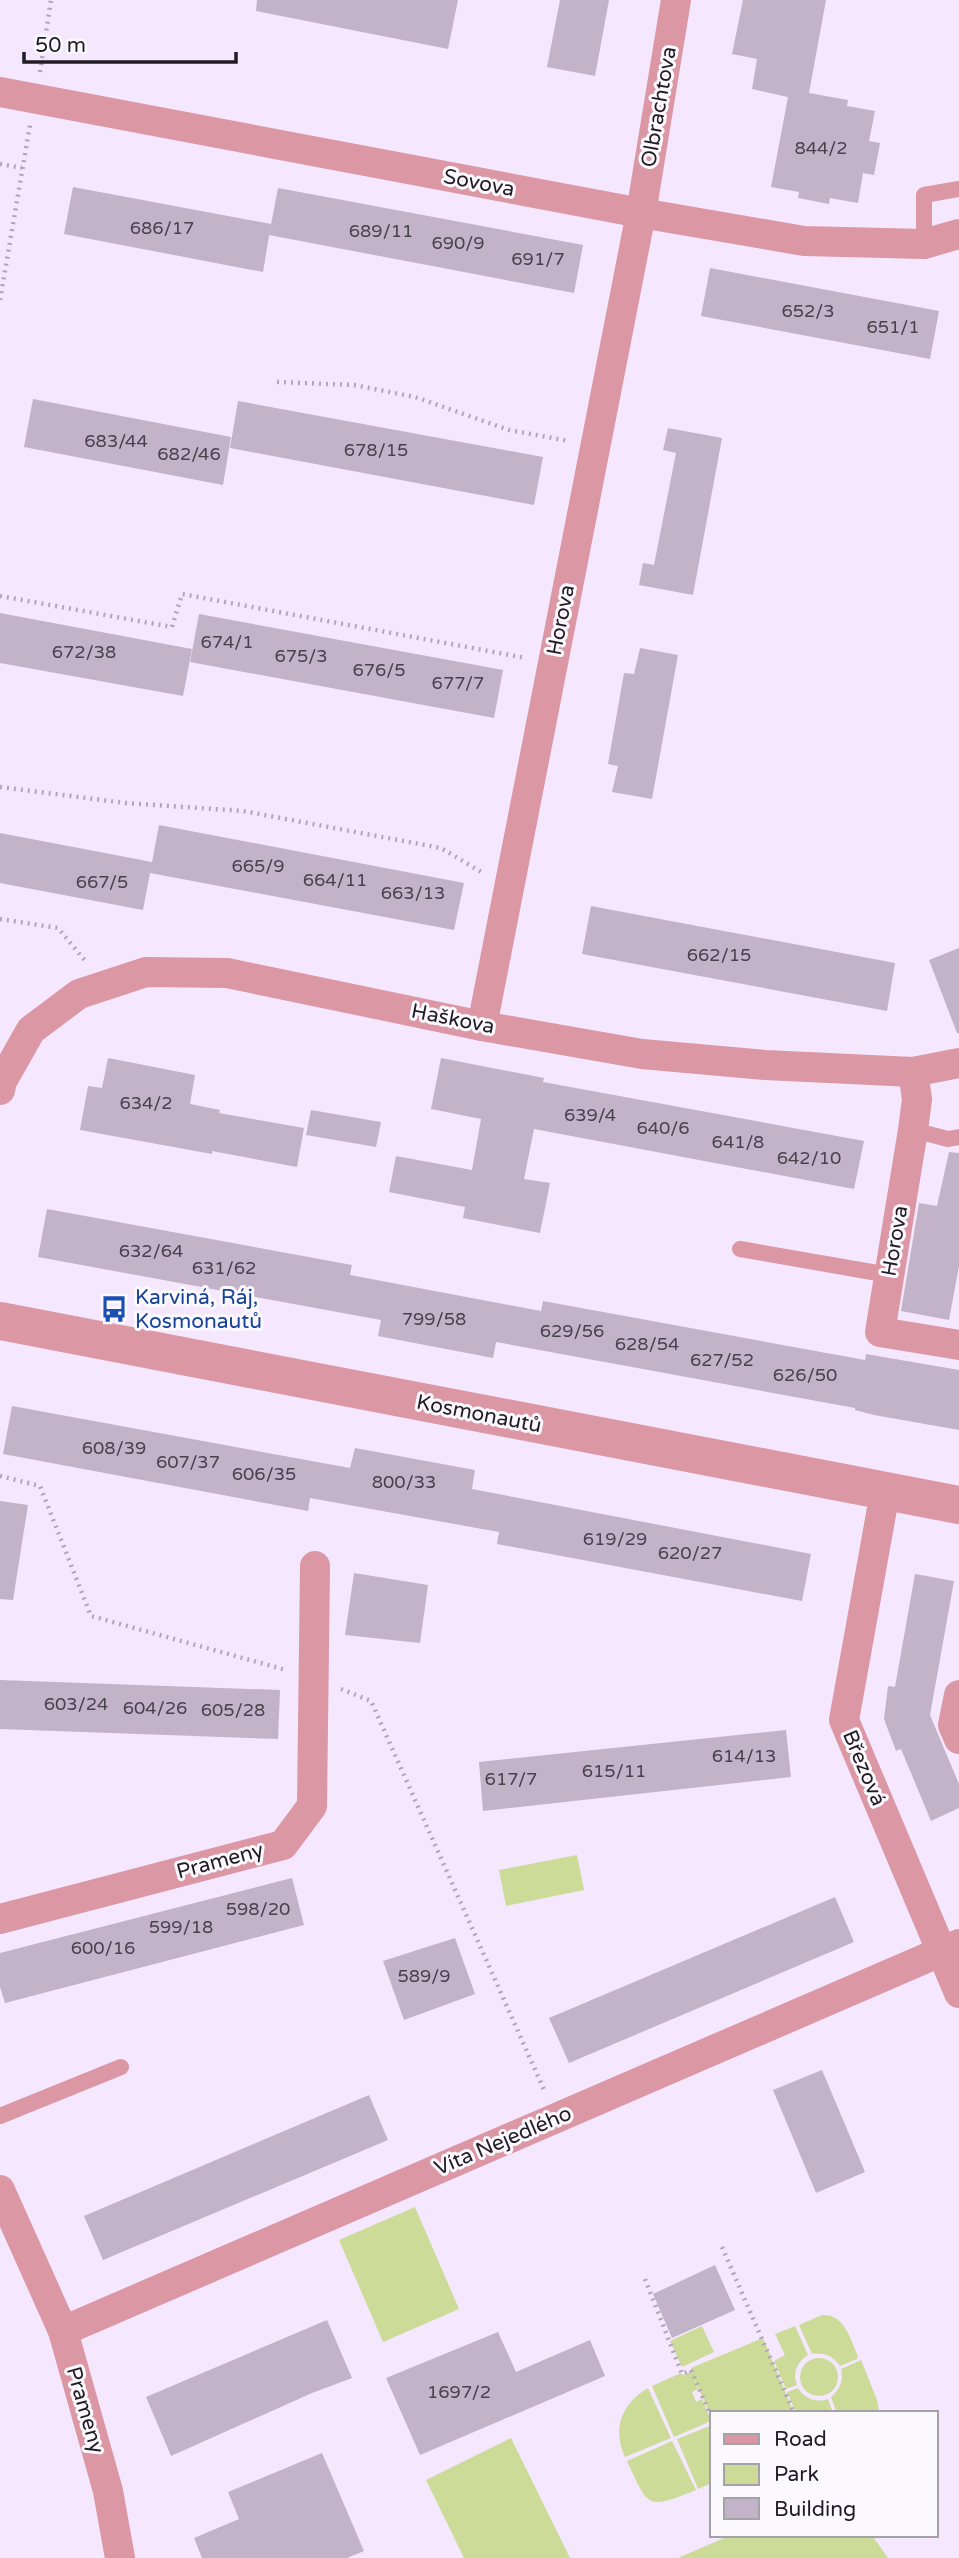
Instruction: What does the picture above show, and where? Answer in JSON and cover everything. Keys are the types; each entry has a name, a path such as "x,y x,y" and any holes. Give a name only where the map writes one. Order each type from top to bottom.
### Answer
{"street":[{"name":"Olbrachtova","path":"641,213 676,0"},
{"name":"Sovova","path":"0,92 641,213 804,241 924,244 959,234"},
{"name":"Horova","path":"482,1026 641,213"},
{"name":"Haškova","path":"0,1090 2,1081 31,1030 79,994 146,972 227,973 482,1026 642,1054 765,1065 913,1072 959,1063"},
{"name":"Horova","path":"913,1072 917,1099 880,1332 959,1345"},
{"name":"Kosmonautů","path":"0,1321 959,1505"},
{"name":"Březová","path":"885,1492 844,1720 950,1948 959,1993"},
{"name":"Prameny","path":"0,1919 283,1845 312,1806 314,1566"},
{"path":"959,1695 953,1725 959,1739"},
{"name":"Víta Nejedlého","path":"63,2331 950,1948"},
{"name":"Prameny","path":"0,2190 63,2331 108,2491 120,2558"}],"lane":[{"path":"924,244 924,195 959,189"},
{"path":"913,1130 948,1139 959,1137"},
{"path":"740,1249 889,1275"},
{"path":"0,2116 121,2067"}],"path":[{"path":"0,299 51,0"},
{"path":"0,164 22,168"},
{"path":"277,382 354,385 403,395 509,430 594,445"},
{"path":"0,596 172,627 183,594 553,663"},
{"path":"0,787 127,803 243,811 441,848 479,872 510,883"},
{"path":"0,919 58,929 106,985"},
{"path":"722,2247 793,2411"},
{"path":"645,2279 682,2374 691,2370 710,2414"}],"green space":[{"path":"577,1855 584,1890 506,1906 499,1870"},
{"path":"415,2207 459,2309 383,2342 339,2240"},
{"path":"822,2315 836,2319 846,2329 857,2359 840,2366 828,2356 812,2354 799,2325"},
{"path":"702,2326 714,2352 682,2367 670,2341"},
{"path":"795,2326 808,2355 796,2368 797,2385 786,2389 774,2361 785,2355 775,2334"},
{"path":"763,2338 793,2411 710,2411 710,2414 693,2376 698,2389 692,2392 696,2402 702,2399 710,2421 674,2437 652,2386 681,2373 691,2372 691,2368"},
{"path":"819,2358 832,2364 838,2377 832,2390 819,2396 806,2390 800,2377 806,2364"},
{"path":"861,2360 879,2411 836,2411 831,2397 840,2384 841,2369"},
{"path":"648,2388 671,2438 625,2457 619,2427 625,2409"},
{"path":"798,2388 811,2399 828,2399 832,2411 795,2411 787,2392"},
{"path":"710,2426 710,2484 698,2489 677,2439"},
{"path":"511,2438 570,2558 464,2558 426,2480"},
{"path":"672,2441 696,2490 667,2501 651,2501 640,2488 627,2461"},
{"path":"726,2537 873,2537 888,2558 678,2558"}],"building":[{"path":"257,0 458,0 448,49 256,11"},
{"path":"560,0 609,0 595,76 547,67"},
{"path":"743,0 826,0 809,93 848,100 847,106 875,111 869,141 880,143 874,175 863,173 858,203 830,198 829,204 798,198 799,192 771,187 788,97 752,89 757,59 732,54"},
{"path":"73,187 271,224 263,272 64,234"},
{"path":"278,188 583,245 574,293 269,235"},
{"path":"710,268 939,311 930,359 701,316"},
{"path":"33,399 231,437 223,485 24,447"},
{"path":"238,401 543,457 534,505 230,448"},
{"path":"668,428 722,438 693,595 639,585 643,563 654,565 676,453 663,450"},
{"path":"0,613 192,649 183,696 0,663"},
{"path":"199,614 503,670 494,718 190,662"},
{"path":"640,648 678,655 652,799 612,792 618,766 608,764 624,673 634,674"},
{"path":"159,825 464,883 454,930 150,873 143,910 0,883 0,833 152,862"},
{"path":"591,906 895,963 887,1011 582,954"},
{"path":"959,948 959,1033 957,1033 929,960"},
{"path":"108,1058 195,1075 190,1104 220,1110 219,1113 304,1128 297,1167 80,1130 88,1086 102,1088"},
{"path":"441,1058 544,1078 543,1082 864,1141 854,1189 534,1129 524,1179 550,1183 540,1233 463,1218 465,1207 389,1192 396,1156 472,1170 481,1119 431,1109"},
{"path":"311,1110 381,1122 376,1147 306,1135"},
{"path":"949,1152 959,1153 959,1266 949,1320 901,1311 919,1203 937,1206"},
{"path":"47,1209 352,1265 350,1275 541,1311 543,1301 865,1360 866,1354 959,1370 959,1430 874,1415 855,1408 496,1342 493,1358 378,1336 381,1320 38,1257"},
{"path":"12,1406 350,1468 355,1448 475,1470 472,1489 811,1554 802,1601 497,1544 499,1532 310,1498 308,1511 3,1454"},
{"path":"0,1501 28,1505 13,1600 0,1599"},
{"path":"354,1573 428,1585 420,1643 345,1635"},
{"path":"915,1574 954,1581 930,1715 959,1784 959,1808 931,1821 901,1749 896,1751 884,1719 888,1686 895,1687"},
{"path":"0,1680 280,1690 278,1739 0,1729"},
{"path":"786,1730 791,1777 483,1811 479,1762"},
{"path":"292,1878 304,1925 5,2003 0,1987 0,1953"},
{"path":"835,1897 854,1942 569,2063 549,2018"},
{"path":"455,1938 475,1994 404,2020 383,1961"},
{"path":"822,2070 865,2172 816,2193 773,2090"},
{"path":"369,2095 388,2140 103,2260 84,2216"},
{"path":"715,2265 735,2310 672,2338 653,2294"},
{"path":"327,2320 352,2378 171,2456 146,2397"},
{"path":"498,2332 516,2372 590,2340 605,2376 420,2455 386,2378"},
{"path":"322,2453 364,2551 347,2558 202,2558 194,2538 239,2519 228,2492"}],"place":[{"name":"Karviná, Ráj, Kosmonautů","path":"114,1309"}]}
